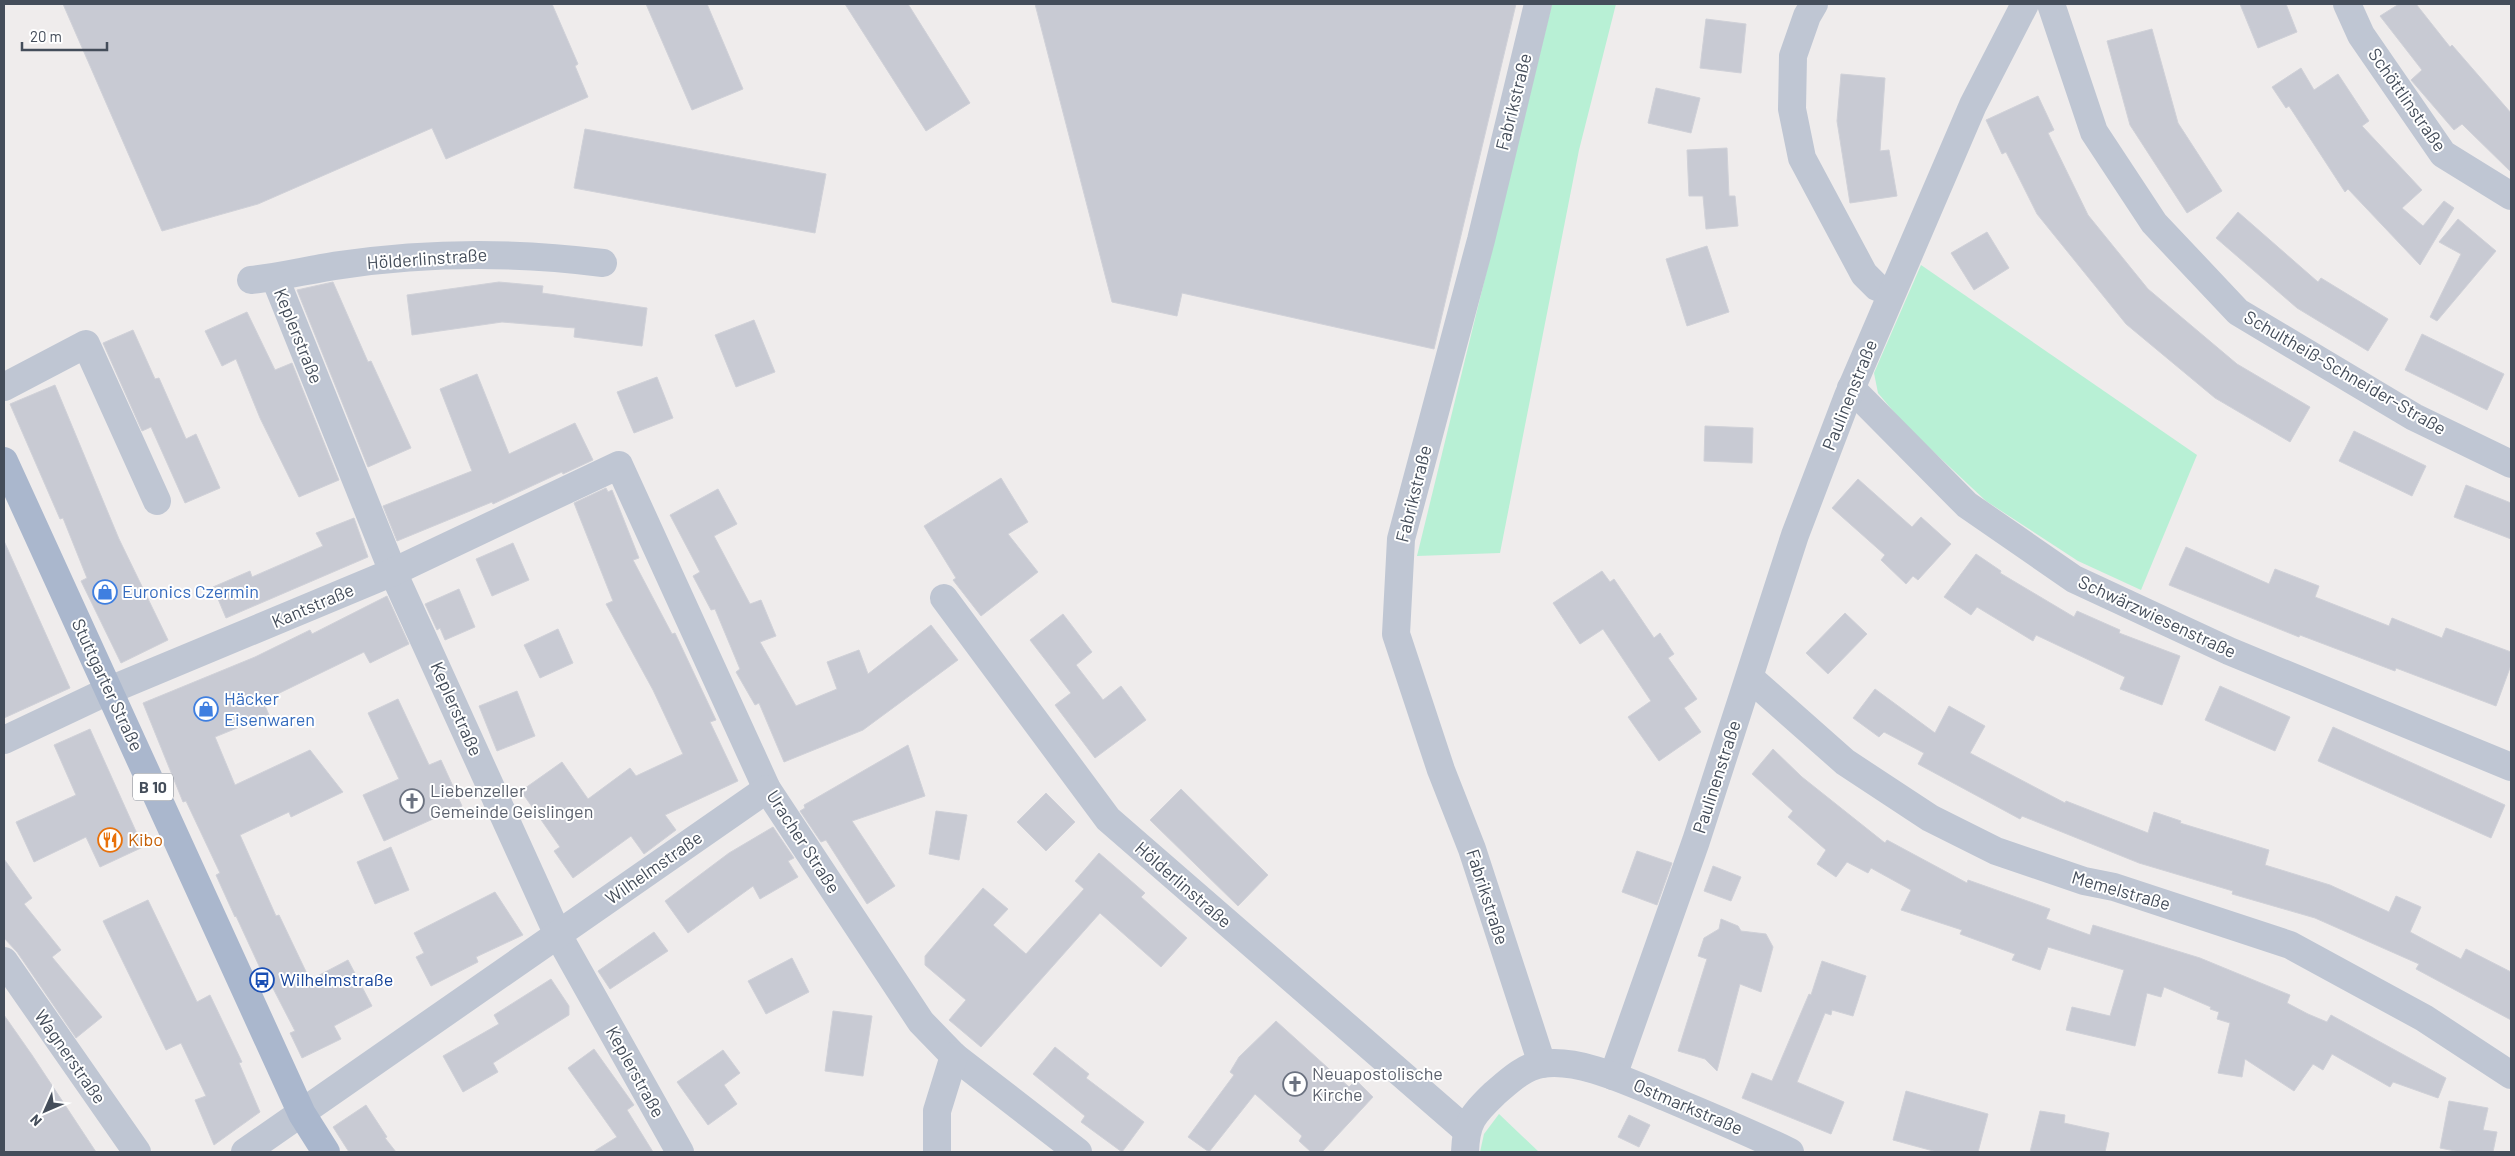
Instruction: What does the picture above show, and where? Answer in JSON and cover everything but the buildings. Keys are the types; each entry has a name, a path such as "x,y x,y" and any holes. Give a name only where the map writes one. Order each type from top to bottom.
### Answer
{"main road":[{"name":"Stuttgarter Straße","path":"4,461 302,1114 326,1152"}],"street":[{"name":"Fabrikstraße","path":"1538,4 1481,240 1401,539 1396,634 1441,770 1472,849 1542,1064"},
{"path":"1814,4 1807,16 1793,56 1792,109 1802,158 1864,274 1877,287 1891,293"},
{"name":"Paulinenstraße","path":"1613,1076 1750,678 1795,535 1851,388 1973,105 2024,4"},
{"name":"Schultheiß-Schneider-Straße","path":"2051,4 2094,132 2154,223 2238,312 2414,417 2511,464"},
{"name":"Schöttlinstraße","path":"2347,4 2361,35 2443,154 2511,196"},
{"name":"Hölderlinstraße","path":"263,279 341,265 432,256 494,254 603,263"},
{"name":"Keplerstraße","path":"263,279 558,936 680,1152"},
{"path":"4,386 86,344 158,500"},
{"name":"Schwärzwiesenstraße","path":"1851,388 1967,505 2074,579 2229,651 2511,767"},
{"name":"Kantstraße","path":"4,740 110,690 394,572 619,465"},
{"name":"Uracher Straße","path":"619,465 767,789 921,1022 954,1056 1078,1152"},
{"name":"Hölderlinstraße","path":"944,598 1108,819 1465,1141"},
{"name":"Memelstraße","path":"1750,678 1845,762 1930,818 1996,851 2084,881 2114,887 2290,945 2424,1018 2511,1075"},
{"name":"Wilhelmstraße","path":"245,1152 767,789"},
{"name":"Wagnerstraße","path":"4,961 137,1152"},
{"path":"937,1152 937,1111 954,1056"},
{"path":"1465,1141 1477,1111 1516,1075 1542,1064 1575,1065 1613,1076"},
{"name":"Ostmarkstraße","path":"1613,1076 1738,1127 1790,1152"}],"green space":[{"path":"1552,4 1616,4 1579,150 1500,553 1417,556"},
{"path":"1921,265 2197,455 2141,590 2078,561 1986,501 1904,424 1878,393 1874,373"},
{"path":"1499,1114 1539,1152 1480,1152 1484,1134"}],"place":[{"name":"Euronics Czermin","path":"105,592"},
{"name":"Häcker Eisenwaren","path":"206,709"},
{"name":"Liebenzeller Gemeinde Geislingen","path":"412,801"},
{"name":"Kibo","path":"110,840"},
{"name":"Wilhelmstraße","path":"262,980"},
{"name":"Neuapostolische Kirche","path":"1295,1084"}]}
